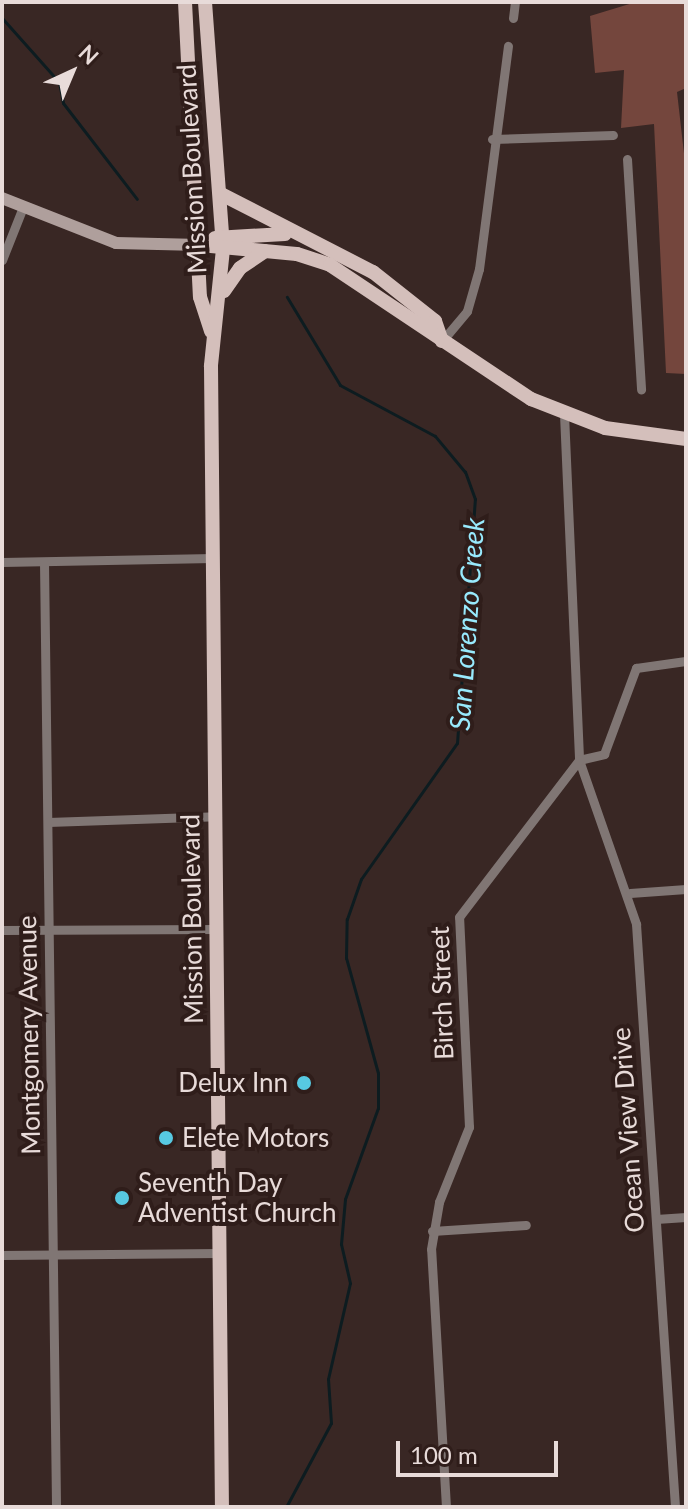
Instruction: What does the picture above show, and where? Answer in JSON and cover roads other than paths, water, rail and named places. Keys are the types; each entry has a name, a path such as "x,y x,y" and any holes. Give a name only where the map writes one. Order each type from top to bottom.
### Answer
{"main road":[{"name":"Mission Boulevard","path":"185,2 200,245 200,297 211,331 222,1507"},
{"name":"Mission Boulevard","path":"205,2 222,242 222,295 211,331"},
{"path":"221,194 373,272 435,321 442,341"},
{"path":"200,245 302,236"},
{"path":"222,242 330,265 501,384 564,414 686,439"},
{"path":"222,295 240,268 265,251"}],"street":[{"path":"513,18 515,2"},
{"path":"442,341 472,299 492,139 508,46"},
{"path":"492,139 613,135"},
{"path":"627,159 641,390"},
{"path":"2,198 116,243 200,245"},
{"path":"2,260 23,207"},
{"path":"564,414 579,760"},
{"path":"2,562 213,558"},
{"name":"Montgomery Avenue","path":"44,562 56,1507"},
{"name":"Birch Street","path":"446,1507 432,1231 469,1127 462,909 579,760 604,754 636,668 686,661"},
{"name":"Ocean View Drive","path":"579,760 630,893 675,1507"},
{"path":"48,822 216,816"},
{"path":"630,893 686,889"},
{"path":"2,930 216,929"},
{"path":"656,1219 686,1217"},
{"path":"432,1231 526,1225"},
{"path":"2,1255 219,1253"}],"waterway":[{"name":"San Lorenzo Creek","path":"2,18 59,82 63,103 137,199"},
{"name":"San Lorenzo Creek","path":"286,1507 331,1423 328,1379 350,1283 341,1244 345,1199 378,1108 378,1073 346,958 347,919 361,879 457,743 475,499 465,472 435,436 340,385 287,297"}],"place":[{"name":"Delux Inn","path":"304,1083"},
{"name":"Elete Motors","path":"166,1138"},
{"name":"Seventh Day Adventist Church","path":"122,1198"}]}
